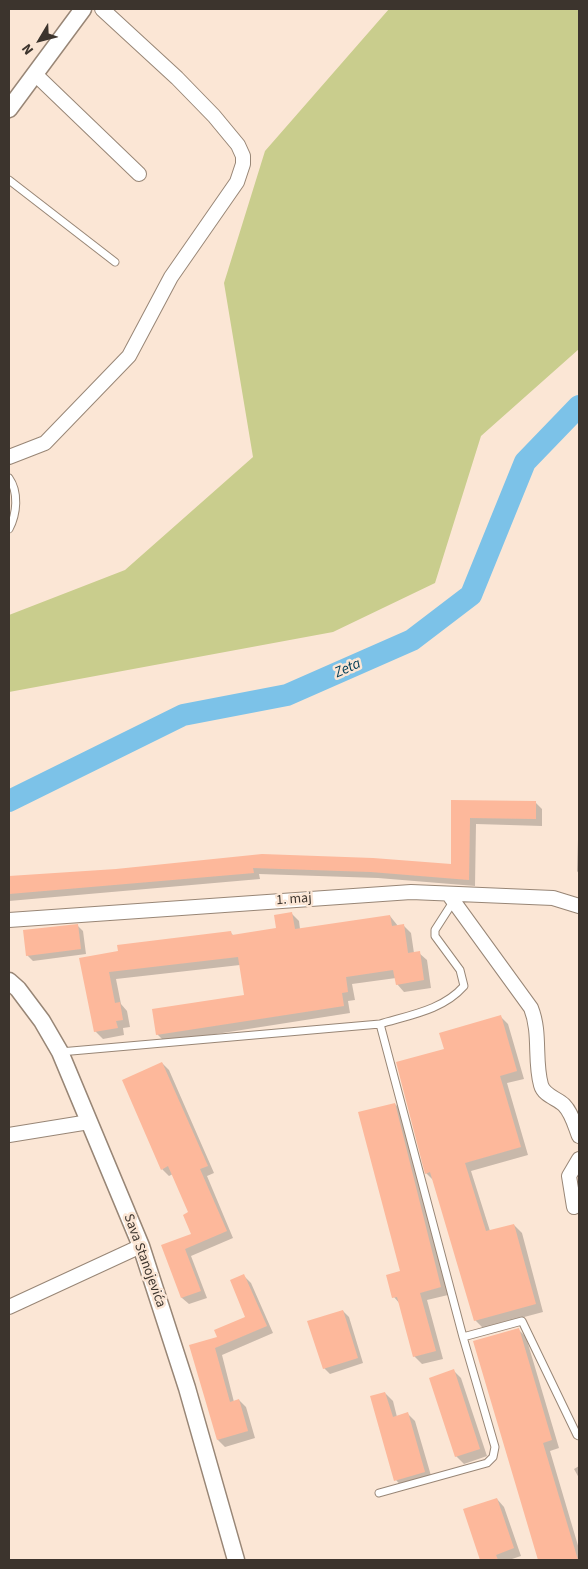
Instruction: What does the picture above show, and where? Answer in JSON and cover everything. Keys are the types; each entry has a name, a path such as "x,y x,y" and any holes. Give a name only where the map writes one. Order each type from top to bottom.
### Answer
{"street":[{"path":"9,109 83,9"},
{"path":"9,457 44,443 129,356 171,277 237,182 243,164 243,156 238,145 214,116 177,78 102,9"},
{"path":"35,74 139,174"},
{"name":"1. maj","path":"9,920 411,892 451,899 553,898 579,906"},
{"path":"451,899 531,1008 536,1020 541,1086 548,1095 563,1104 570,1113 579,1136"},
{"name":"Sava Stanojevića","path":"9,980 42,1021 60,1052 141,1246 187,1388 236,1560"},
{"path":"9,1135 89,1122"},
{"path":"574,1207 570,1176 579,1160"},
{"path":"9,1307 141,1246"}],"lane":[{"path":"9,180 115,262"},
{"path":"9,478 12,482 16,510 9,529"},
{"path":"60,1052 380,1024 443,1004 455,996 464,986 460,970 435,936 435,930 451,899"},
{"path":"379,1493 487,1463 493,1457 495,1446 463,1337 380,1024"},
{"path":"463,1337 522,1321 579,1436"}],"green space":[{"path":"389,9 579,9 579,349 481,436 435,583 333,632 9,692 9,615 125,570 253,457 224,283 265,151"}],"building":[{"path":"451,800 536,801 536,819 470,818 469,880 371,872 253,868 254,873 9,894 9,876 116,869 262,854 373,858 451,864"},
{"path":"292,912 295,929 390,915 392,926 404,924 408,953 420,951 424,980 396,985 393,970 346,977 348,992 342,993 344,1006 156,1035 152,1009 244,995 238,957 109,972 115,1003 120,1002 123,1020 116,1021 118,1028 94,1032 79,958 118,951 117,945 231,931 232,935 276,928 274,915"},
{"path":"78,924 81,949 26,956 23,930"},
{"path":"501,1015 517,1071 500,1076 521,1147 465,1163 486,1231 514,1224 536,1304 474,1321 430,1172 425,1174 396,1062 444,1049 439,1033"},
{"path":"162,1062 208,1166 200,1169 227,1231 185,1249 201,1291 181,1298 161,1245 191,1234 183,1215 188,1212 168,1166 161,1170 122,1080"},
{"path":"395,1103 441,1287 420,1293 436,1351 413,1357 397,1297 392,1298 386,1275 400,1271 358,1112"},
{"path":"244,1274 267,1326 215,1348 230,1402 239,1399 248,1431 217,1440 189,1345 217,1337 214,1330 245,1317 230,1280"},
{"path":"343,1310 358,1358 323,1369 307,1321"},
{"path":"519,1328 552,1440 543,1443 578,1560 538,1560 473,1341"},
{"path":"454,1369 480,1449 455,1457 429,1378"},
{"path":"385,1392 393,1417 408,1412 425,1472 394,1481 370,1396"},
{"path":"497,1498 514,1548 496,1555 498,1560 480,1560 463,1509"}],"waterway":[{"name":"Zeta","path":"9,801 183,715 287,695 412,640 471,595 525,462 579,406"}]}
